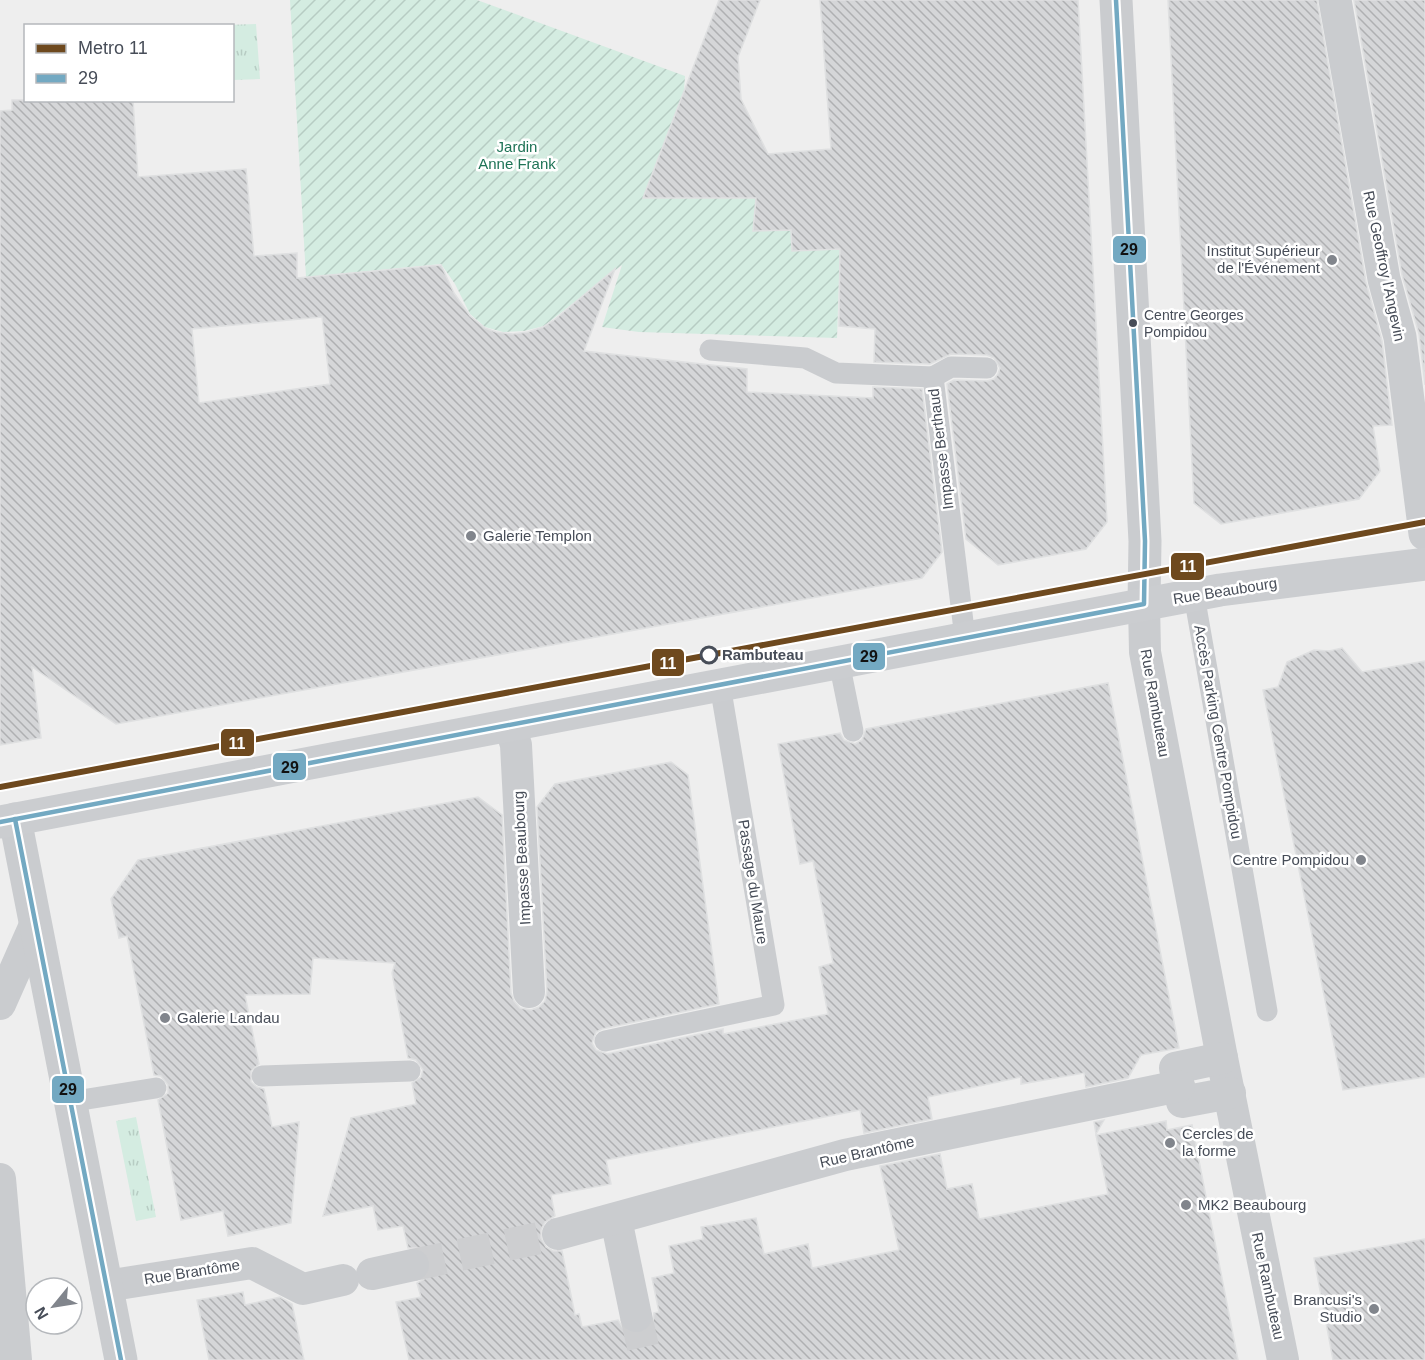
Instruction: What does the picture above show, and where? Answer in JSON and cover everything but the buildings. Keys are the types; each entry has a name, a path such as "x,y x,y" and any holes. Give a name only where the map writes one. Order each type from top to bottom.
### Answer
{"main road":[{"name":"Rue Beaubourg","path":"7,821 1144,604 1194,595 1425,564"}],"street":[{"name":"Rue Rambuteau","path":"1116,0 1145,541 1145,652 1222,1058 1284,1360"},
{"name":"Rue Geoffroy l'Angevin","path":"1335,0 1384,279 1400,337 1425,534"},
{"name":"Impasse Beaubourg","path":"510,725 516,745 529,992"},
{"path":"7,821 34,925 121,1360"},
{"path":"0,1004 34,925"},
{"path":"1222,1058 1175,1068 1182,1102 1230,1093"},
{"name":"Rue Brantôme","path":"558,1234 845,1155 1179,1086"},
{"path":"0,1179 16,1360"},
{"path":"616,1219 636,1316"},
{"name":"Rue Brantôme","path":"106,1286 252,1263 303,1289 413,1265"}],"lane":[{"name":"Impasse Berthaud","path":"710,350 805,358 836,373 933,377 965,638"},
{"path":"933,377 951,367 987,368"},
{"name":"Accès Parking Centre Pompidou","path":"1194,595 1267,1011"},
{"path":"839,662 853,731"},
{"name":"Passage du Maure","path":"605,1041 774,1005 720,685"},
{"path":"262,1076 410,1071"},
{"path":"68,1095 155,1081"}],"green space":[{"name":"Jardin Anne Frank","path":"290,0 477,0 685,76 684,91 643,198 791,196 792,250 840,249 837,338 639,332 602,327 622,265 544,326 524,331 503,332 485,327 470,314 455,284 441,264 306,277"},
{"path":"256,24 260,79 234,80 234,25"},
{"path":"136,1117 156,1217 136,1221 116,1121"}],"tunnel":[{"path":"413,1265 558,1234"},
{"path":"636,1316 646,1360"}],"metro line":[{"name":"11","path":"0,787 1425,522"}],"transit line":[{"name":"29","path":"0,822 1144,604 1145,541 1116,0"},
{"name":"29","path":"15,819 121,1360"}],"place":[{"name":"Institut Supérieur de l'Événement","path":"1332,260"},
{"name":"Centre Georges Pompidou","path":"1133,323"},
{"name":"Galerie Templon","path":"471,536"},
{"name":"Rambuteau","path":"709,655"},
{"name":"Centre Pompidou","path":"1361,860"},
{"name":"Galerie Landau","path":"165,1018"},
{"name":"Cercles de la forme","path":"1170,1143"},
{"name":"MK2 Beaubourg","path":"1186,1205"},
{"name":"Brancusi's Studio","path":"1374,1309"}]}
